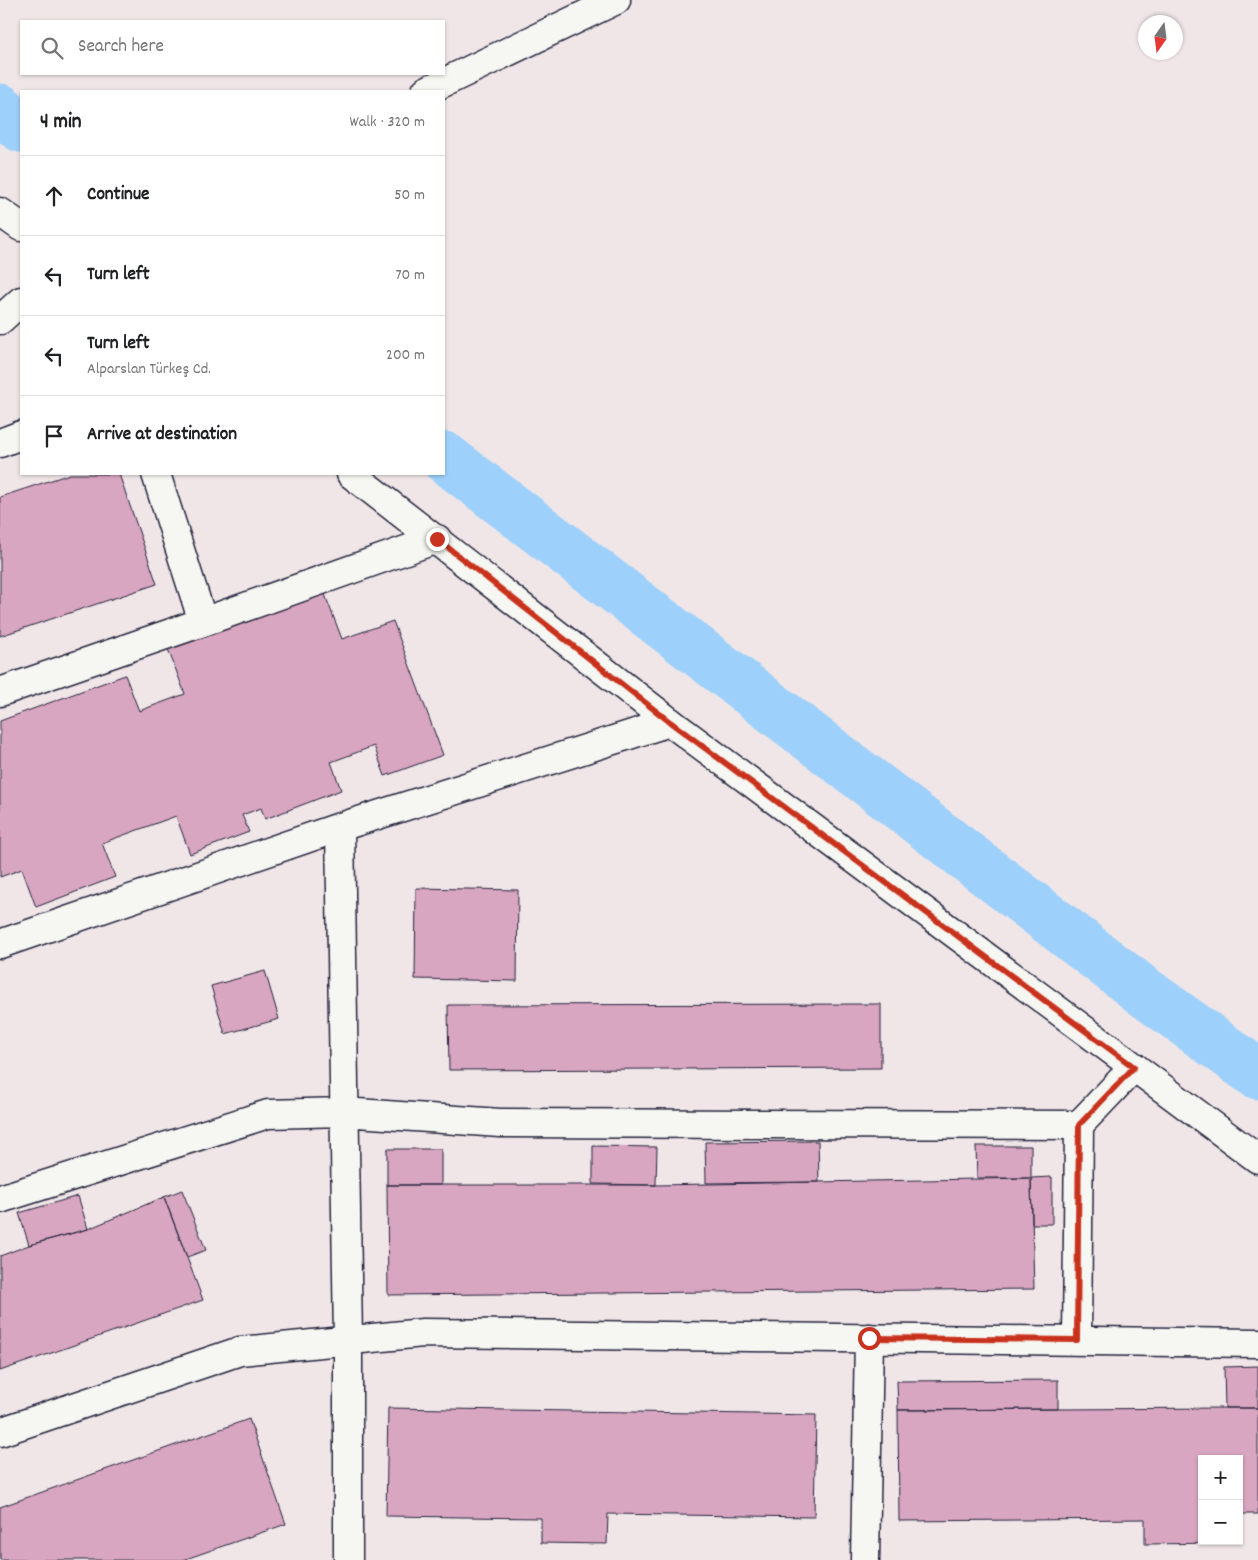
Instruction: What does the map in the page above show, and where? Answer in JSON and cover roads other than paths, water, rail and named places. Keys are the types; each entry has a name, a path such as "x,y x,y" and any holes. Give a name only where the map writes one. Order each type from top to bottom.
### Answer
{"street":[{"path":"428,90 616,0"},
{"path":"0,212 20,226"},
{"path":"0,320 20,302"},
{"path":"0,443 20,435"},
{"path":"156,475 203,622"},
{"path":"353,475 670,722 1258,1159"},
{"path":"0,692 437,539"},
{"path":"0,944 340,827 670,722"},
{"path":"340,827 348,1340 348,1560"},
{"path":"1077,1340 1079,1125 1134,1067"},
{"path":"0,1199 268,1114 343,1112 500,1123 1079,1125"},
{"path":"0,1432 240,1351 423,1333 1258,1343"},
{"path":"865,1560 869,1338"}],"waterway":[{"path":"0,109 20,126"},
{"path":"445,458 1143,991 1258,1074"}]}
